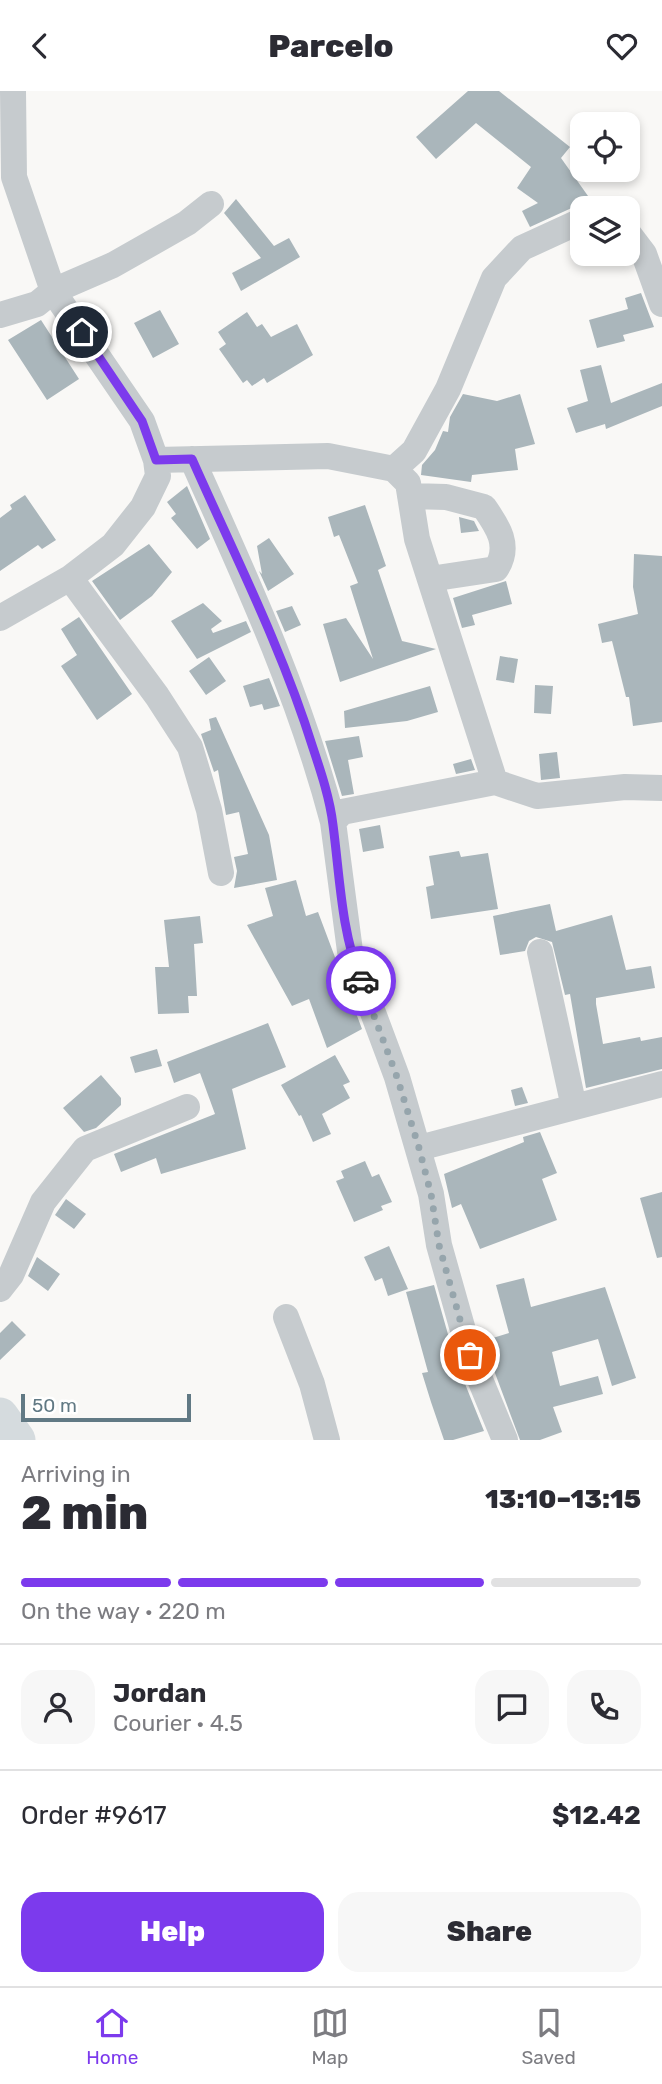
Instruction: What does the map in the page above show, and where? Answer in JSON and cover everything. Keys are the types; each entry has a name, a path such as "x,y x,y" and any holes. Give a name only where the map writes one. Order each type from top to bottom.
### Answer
{"main road":[{"path":"0,1416 17,1440"}],"street":[{"path":"0,618 69,578 113,545 143,507 158,476 156,460 142,421 53,291 7,178 13,91"},
{"path":"0,315 37,304 53,291 113,265 187,223 211,204"},
{"path":"394,469 414,451 448,389 494,278 522,248 570,226"},
{"path":"640,249 662,304"},
{"path":"156,460 328,456 394,469 408,483 417,539 495,782"},
{"path":"192,459 275,643 314,748 333,822 350,951 397,1077 419,1148 431,1194 439,1245 467,1342 505,1440"},
{"path":"410,496 446,497 484,507 501,531 504,557 496,569 429,579"},
{"path":"69,578 157,696 190,747 209,810 221,873"},
{"path":"333,822 342,812 495,782 537,796 625,787 662,788"},
{"path":"540,952 574,1107"},
{"path":"419,1148 662,1084"},
{"path":"0,1289 10,1275 43,1202 85,1149 187,1107"},
{"path":"286,1317 312,1384 327,1440"}],"building":[{"path":"468,91 499,91 570,147 561,158 570,171 570,182 578,182 588,196 570,196 570,209 530,227 522,211 538,203 517,188 531,167 476,123 436,159 416,137"},
{"path":"236,199 274,246 289,238 300,257 241,291 232,273 261,258 224,213"},
{"path":"641,293 654,327 623,335 625,341 597,348 589,320 628,309 625,298"},
{"path":"160,310 179,344 153,358 134,323"},
{"path":"247,312 257,327 262,324 271,337 297,324 313,355 267,383 264,378 252,386 247,380 243,383 219,349 226,344 218,332"},
{"path":"41,320 79,379 47,400 8,340"},
{"path":"601,365 611,403 662,383 662,406 606,429 605,424 576,433 567,408 588,401 580,370"},
{"path":"463,394 497,401 520,394 535,444 515,449 518,470 472,475 471,482 421,475 422,465 435,450 443,431 448,432 450,417"},
{"path":"187,486 210,539 197,549 171,518 176,514 167,502"},
{"path":"25,495 56,540 42,549 38,545 0,571 0,518 12,509 10,505"},
{"path":"365,505 386,566 378,570 402,641 436,649 340,682 323,624 346,618 373,659 350,586 358,583 339,535 334,537 328,517"},
{"path":"459,517 474,521 479,531 461,533"},
{"path":"269,538 294,574 268,591 259,571 262,574 257,546"},
{"path":"149,544 172,572 152,596 120,620 92,581"},
{"path":"634,554 662,556 662,722 633,726 629,697 626,697 612,641 602,643 598,624 638,614 633,587"},
{"path":"506,581 512,604 472,615 475,625 462,628 453,598"},
{"path":"203,603 222,621 211,629 213,633 246,621 251,632 197,659 171,621"},
{"path":"292,606 301,625 285,632 276,611"},
{"path":"79,617 132,694 97,720 61,666 77,655 61,629"},
{"path":"500,656 518,659 514,683 496,680"},
{"path":"209,657 226,681 206,695 189,671"},
{"path":"269,678 280,706 264,710 262,704 250,707 243,686"},
{"path":"535,685 553,686 551,714 534,713"},
{"path":"430,686 438,712 407,721 345,728 344,711"},
{"path":"216,717 269,835 277,880 234,888 237,871 234,857 248,854 239,812 226,815 218,770 214,772 201,734 211,730 209,719"},
{"path":"359,736 363,757 348,760 354,794 342,796 325,741"},
{"path":"557,752 560,778 541,780 539,754"},
{"path":"471,759 475,770 456,774 453,764"},
{"path":"380,825 384,848 363,852 359,829"},
{"path":"459,851 461,857 488,853 498,909 431,919 426,887 434,885 429,856"},
{"path":"296,880 306,916 318,912 362,1029 327,1048 309,999 292,1006 247,925 273,916 265,888"},
{"path":"550,904 556,931 612,915 626,970 651,966 655,988 596,998 596,1004 603,1044 640,1037 641,1041 662,1037 662,1069 586,1088 570,994 565,995 552,942 536,937 529,941 525,951 500,955 493,916"},
{"path":"200,916 203,943 194,944 197,996 188,996 189,1013 158,1014 155,967 169,967 164,920"},
{"path":"268,1023 286,1067 232,1089 246,1149 161,1174 156,1158 121,1172 114,1154 215,1114 200,1073 174,1083 167,1062"},
{"path":"157,1049 162,1066 135,1073 130,1057"},
{"path":"335,1055 350,1082 343,1085 350,1098 322,1114 331,1134 313,1142 301,1115 299,1116 281,1085"},
{"path":"101,1075 121,1098 121,1105 96,1128 84,1132 63,1108"},
{"path":"522,1087 528,1103 515,1106 511,1090"},
{"path":"540,1132 557,1173 542,1179 557,1220 480,1249 461,1204 452,1208 444,1174 524,1142 523,1137"},
{"path":"365,1161 372,1177 379,1174 392,1202 381,1206 383,1210 354,1222 336,1181 344,1178 341,1171"},
{"path":"662,1192 662,1257 657,1258 640,1198"},
{"path":"66,1199 86,1214 74,1229 55,1215"},
{"path":"389,1246 408,1289 388,1296 382,1278 375,1281 364,1257"},
{"path":"37,1257 60,1274 48,1291 28,1276"},
{"path":"524,1278 531,1307 605,1287 636,1378 612,1386 598,1339 552,1352 560,1386 598,1376 603,1394 553,1407 562,1432 540,1440 520,1440 483,1341 509,1333 496,1285"},
{"path":"434,1285 455,1359 484,1431 453,1440 444,1440 431,1402 422,1373 428,1372 406,1292"},
{"path":"12,1321 26,1335 0,1360 0,1333"}],"way so far":[{"path":"361,981 397,1077 419,1148 431,1194 439,1245 470,1355"}],"route":[{"path":"82,332 142,421 156,460 192,459 275,643 314,748 333,822 345,928 361,981"}]}
